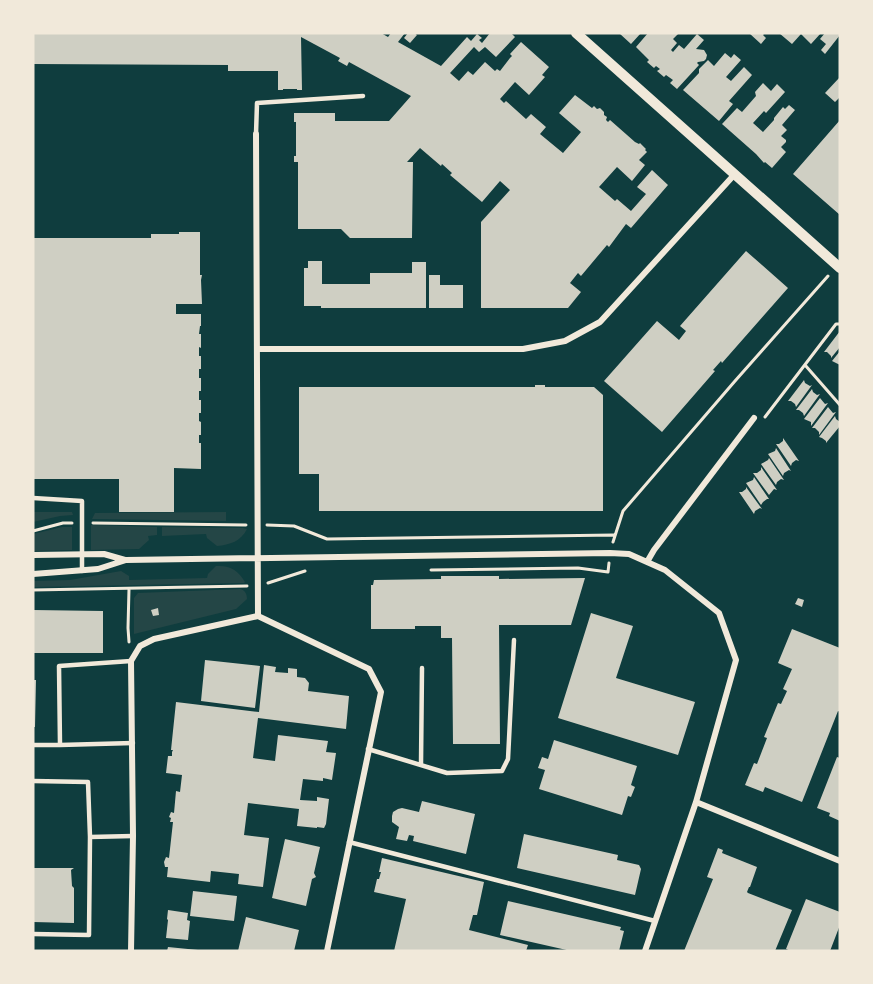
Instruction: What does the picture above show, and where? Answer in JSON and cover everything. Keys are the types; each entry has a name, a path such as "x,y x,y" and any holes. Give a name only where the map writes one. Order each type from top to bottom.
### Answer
{"street":[{"path":"576,33 839,267"},
{"path":"256,134 258,616"},
{"path":"257,349 523,349 565,341 600,322 734,175"},
{"path":"647,562 754,418"},
{"path":"33,555 104,554 126,560 610,553 629,554 665,570 719,613 736,660 696,802 645,951"},
{"path":"33,574 98,569 126,560"},
{"path":"131,951 133,836 131,661 140,646 154,639 258,616 369,669 381,692 327,951"},
{"path":"696,802 840,861"}],"lane":[{"path":"256,134 256,103 363,96"},
{"path":"33,498 82,501 82,571"},
{"path":"368,749 447,772 502,771 508,759 514,640"},
{"path":"60,745 59,666 131,661"},
{"path":"421,764 422,668"},
{"path":"33,745 133,743"},
{"path":"33,781 88,782 90,837 89,935 33,934"},
{"path":"90,837 133,836"},
{"path":"349,842 655,921"}],"path":[{"path":"33,531 63,523 83,523 294,526 327,539 614,535 623,511 735,381 839,267"},
{"path":"754,418 764,419 836,324 840,324"},
{"path":"805,365 840,405"},
{"path":"424,570 578,568 608,572 610,553"},
{"path":"33,590 259,586 305,571"},
{"path":"129,589 128,628 131,661"}],"shaded area":[{"path":"33,512 72,512 73,515 33,522"},
{"path":"226,512 226,521 92,519 95,513"},
{"path":"91,525 157,527 157,535 148,536 149,540 139,549 91,550"},
{"path":"72,527 72,550 33,551 33,534"},
{"path":"162,527 247,529 235,542 217,546 207,538 206,534 162,536"},
{"path":"216,566 233,569 245,582 33,587 33,581 70,580 121,571 129,576 129,580 207,578"},
{"path":"240,589 247,595 247,599 236,609 134,634 134,598 138,593"}],"building":[{"path":"33,33 381,33 388,37 391,33 405,33 398,42 441,66 467,37 471,41 477,34 482,38 479,40 482,43 490,33 511,33 515,37 496,57 485,47 479,52 474,47 450,73 459,81 468,71 473,75 485,62 495,71 497,69 500,71 512,56 510,54 521,42 549,67 542,75 545,77 529,95 515,82 500,99 504,103 506,101 526,119 531,114 546,127 540,134 563,153 581,132 559,113 575,95 592,108 594,106 597,109 600,108 608,122 610,120 635,142 640,143 647,152 639,160 645,165 632,181 617,167 599,187 631,211 646,194 637,187 652,170 668,185 631,228 626,224 609,247 607,245 581,276 578,273 570,283 581,292 568,308 481,308 481,222 510,190 500,181 482,202 450,175 452,173 442,164 441,166 420,148 407,162 413,162 412,238 350,238 341,229 298,229 298,162 294,162 296,122 294,122 294,113 335,113 335,121 389,121 411,96 349,62 347,66 338,61 340,58 301,37 302,90 278,90 278,71 228,71 228,65 33,64"},
{"path":"408,33 417,35 410,43 404,38"},
{"path":"619,33 641,33 631,44"},
{"path":"648,33 679,33 673,39 677,43 671,50 673,52 679,45 684,49 697,34 704,40 696,49 704,50 707,55 706,59 697,63 699,65 677,89 670,83 673,80 657,71 660,69 656,66 654,68 647,62 649,60 636,47"},
{"path":"749,33 765,33 763,35 766,38 761,44"},
{"path":"779,33 821,33 811,44 801,34 792,44"},
{"path":"825,33 840,35 825,54 821,50 826,44 820,39"},
{"path":"725,53 731,58 734,54 741,60 726,77 731,81 744,67 752,75 729,101 733,104 719,121 683,90 708,60 714,66"},
{"path":"840,77 840,97 835,102 825,93"},
{"path":"763,83 771,91 777,84 785,92 766,113 764,111 753,123 763,132 783,107 785,109 789,105 795,110 782,125 787,130 781,136 786,142 781,147 786,152 772,168 722,124 737,108 742,112 756,96 755,92"},
{"path":"840,120 840,215 793,174"},
{"path":"179,232 200,232 202,304 176,304 176,314 201,314 199,400 201,400 201,413 199,413 199,421 201,422 201,435 199,435 199,443 201,443 201,469 174,468 174,512 119,512 119,479 33,479 33,238 151,238 151,234 179,234"},
{"path":"746,251 788,288 722,363 721,361 713,370 715,371 662,432 604,381 657,321 679,340 686,331 680,326"},
{"path":"308,261 322,261 322,284 370,284 370,273 412,273 412,262 426,262 426,308 304,306 304,268 308,268"},
{"path":"429,275 440,275 440,285 463,285 463,308 429,308"},
{"path":"840,331 840,347 831,358 827,352 824,352"},
{"path":"840,351 840,365 832,361"},
{"path":"804,380 805,383 812,385 796,407 788,401"},
{"path":"535,385 594,387 603,395 603,511 319,511 319,474 299,474 299,387 535,387"},
{"path":"812,389 817,395 820,394 804,416 796,410"},
{"path":"820,398 825,404 828,403 811,426 811,422 804,419"},
{"path":"828,407 833,413 836,412 819,435 815,428 812,428"},
{"path":"835,416 840,426 826,443 819,437"},
{"path":"783,438 799,461 796,460 791,466 776,444 783,441"},
{"path":"776,448 791,471 784,473 783,476 768,454"},
{"path":"769,458 784,480 781,479 776,485 761,464"},
{"path":"761,467 777,490 774,489 769,495 753,473 761,470"},
{"path":"754,477 769,499 761,505 746,483"},
{"path":"746,487 762,509 755,511 754,514 739,492"},
{"path":"441,576 499,576 499,579 585,578 571,625 499,625 500,744 453,744 452,638 441,638 441,626 415,626 415,629 371,629 371,585 374,580 441,579"},
{"path":"798,598 804,600 802,607 795,604"},
{"path":"158,608 159,615 153,616 151,610"},
{"path":"33,610 103,611 103,653 33,653"},
{"path":"591,613 633,626 616,678 695,702 678,755 558,718"},
{"path":"792,629 840,648 840,712 838,711 802,802 765,787 763,792 745,785 754,763 757,764 767,738 764,737 778,703 781,704 787,691 783,689 792,669 778,663"},
{"path":"205,660 260,666 255,708 201,701"},
{"path":"264,665 276,667 275,672 288,673 288,668 297,669 297,677 305,678 309,683 308,691 349,696 346,729 258,718 253,758 275,761 278,735 328,741 326,752 336,753 332,780 303,779 300,800 317,801 317,797 329,799 326,824 324,828 297,826 299,809 248,803 244,835 269,838 263,887 238,884 239,874 211,871 210,882 167,877 168,867 165,867 164,862 166,857 169,858 173,822 170,822 169,817 171,812 174,813 176,791 180,792 182,775 166,773 168,756 172,756 173,750 171,750 176,702 259,712"},
{"path":"33,680 36,680 35,727 33,727"},
{"path":"554,740 637,766 631,785 635,787 631,797 628,796 622,815 539,789 545,770 538,768 542,757 548,759"},
{"path":"837,757 840,758 840,821 829,816 830,813 817,808"},
{"path":"422,801 475,814 466,854 413,841 414,836 409,835 407,841 396,839 399,827 392,822 393,812 402,808 419,812"},
{"path":"524,834 618,855 617,860 639,865 641,869 635,895 517,868"},
{"path":"285,839 320,847 314,873 316,877 312,879 306,906 272,898"},
{"path":"718,848 723,850 722,853 757,867 748,893 792,910 775,951 684,951 713,879 707,877"},
{"path":"382,858 484,882 477,915 473,915 469,930 528,945 526,951 394,951 406,899 374,892 381,872 379,872"},
{"path":"33,868 74,868 71,870 74,888 74,923 33,922"},
{"path":"193,891 237,896 234,921 190,916"},
{"path":"806,899 840,912 840,925 830,951 786,949"},
{"path":"508,901 621,927 620,930 624,931 619,951 571,951 500,935"},
{"path":"168,910 188,913 187,920 190,921 188,940 166,938"},
{"path":"246,917 299,930 294,951 238,951"},
{"path":"168,947 198,950 198,951 167,951"}]}
